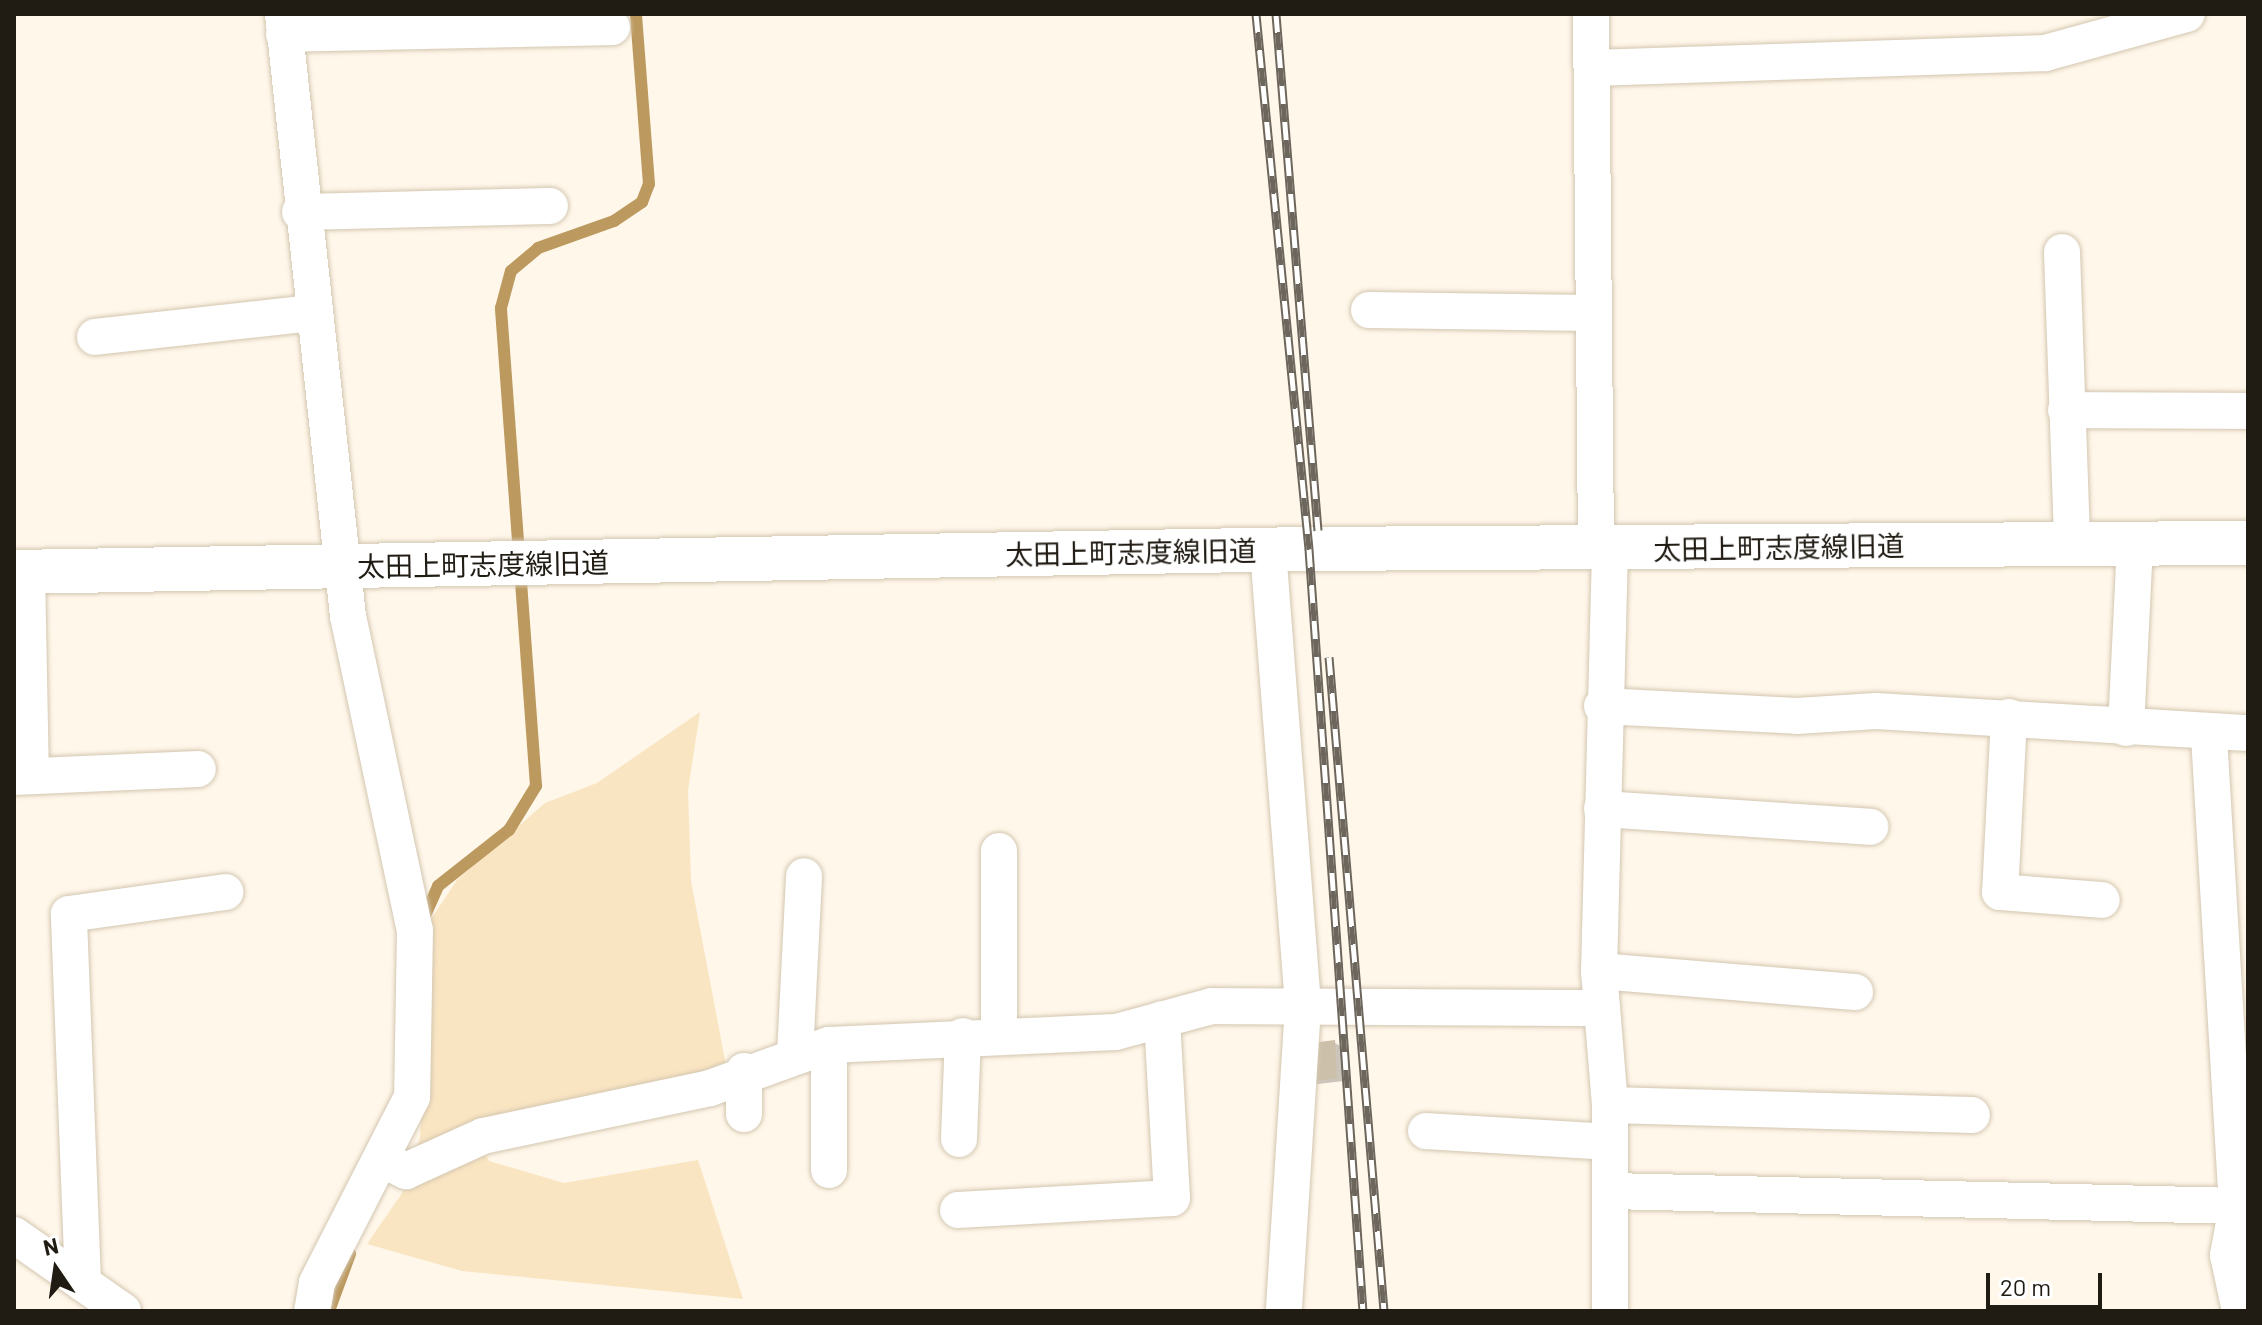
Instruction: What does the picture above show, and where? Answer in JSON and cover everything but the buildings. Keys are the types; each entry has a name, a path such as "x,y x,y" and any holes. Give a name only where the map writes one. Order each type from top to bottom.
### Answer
{"street":[{"path":"1591,14 1596,68 1591,313 1603,549 1599,971 1610,1105 1610,1311"},
{"path":"1596,68 2045,53 2187,14"},
{"path":"312,1311 317,1283 394,1165 412,1097 415,930 348,616 346,567 300,212 284,24 612,27"},
{"path":"300,212 550,206"},
{"path":"2062,252 2072,544"},
{"path":"1369,310 1591,313"},
{"path":"95,337 313,313"},
{"path":"2066,410 2248,411"},
{"name":"太田上町志度線旧道","path":"20,572 1268,550 2248,543"},
{"path":"2126,728 2135,544"},
{"path":"1268,550 1303,1006 1284,1311"},
{"path":"20,572 23,777 198,769"},
{"path":"1602,706 2009,717 2209,736 2248,733"},
{"path":"2009,717 2000,892 2102,900"},
{"path":"2209,736 2237,1206 2228,1255 2240,1311"},
{"path":"1602,809 1870,827"},
{"path":"999,851 999,1032"},
{"path":"804,876 812,1050 829,1170"},
{"path":"83,1283 69,914 225,892"},
{"path":"1599,971 1855,992"},
{"path":"394,1165 483,1136 710,1088 744,1071 812,1050 999,1032 1116,1032 1212,1006 1602,1008"},
{"path":"958,1210 1172,1198 1162,1019"},
{"path":"959,1139 963,1036"},
{"path":"744,1071 744,1114"},
{"path":"1610,1105 1972,1115"},
{"path":"1426,1131 1610,1142"},
{"path":"1610,1191 2237,1206"},
{"path":"14,1235 123,1311"}],"shaded area":[{"path":"700,712 688,790 691,881 727,1071 475,1133 489,1161 564,1183 698,1160 743,1299 462,1271 367,1244 409,1183 420,1137 431,919 457,880 545,803 597,783"}],"waterway":[{"path":"423,920 438,886 509,830 536,786 501,308 511,271 538,248 614,221 642,202 649,184 636,14"},
{"path":"329,1311 350,1254"}],"railway":[{"path":"1256,14 1309,549 1363,1311"},
{"path":"1276,14 1318,530"},
{"path":"1329,657 1384,1311"}]}
